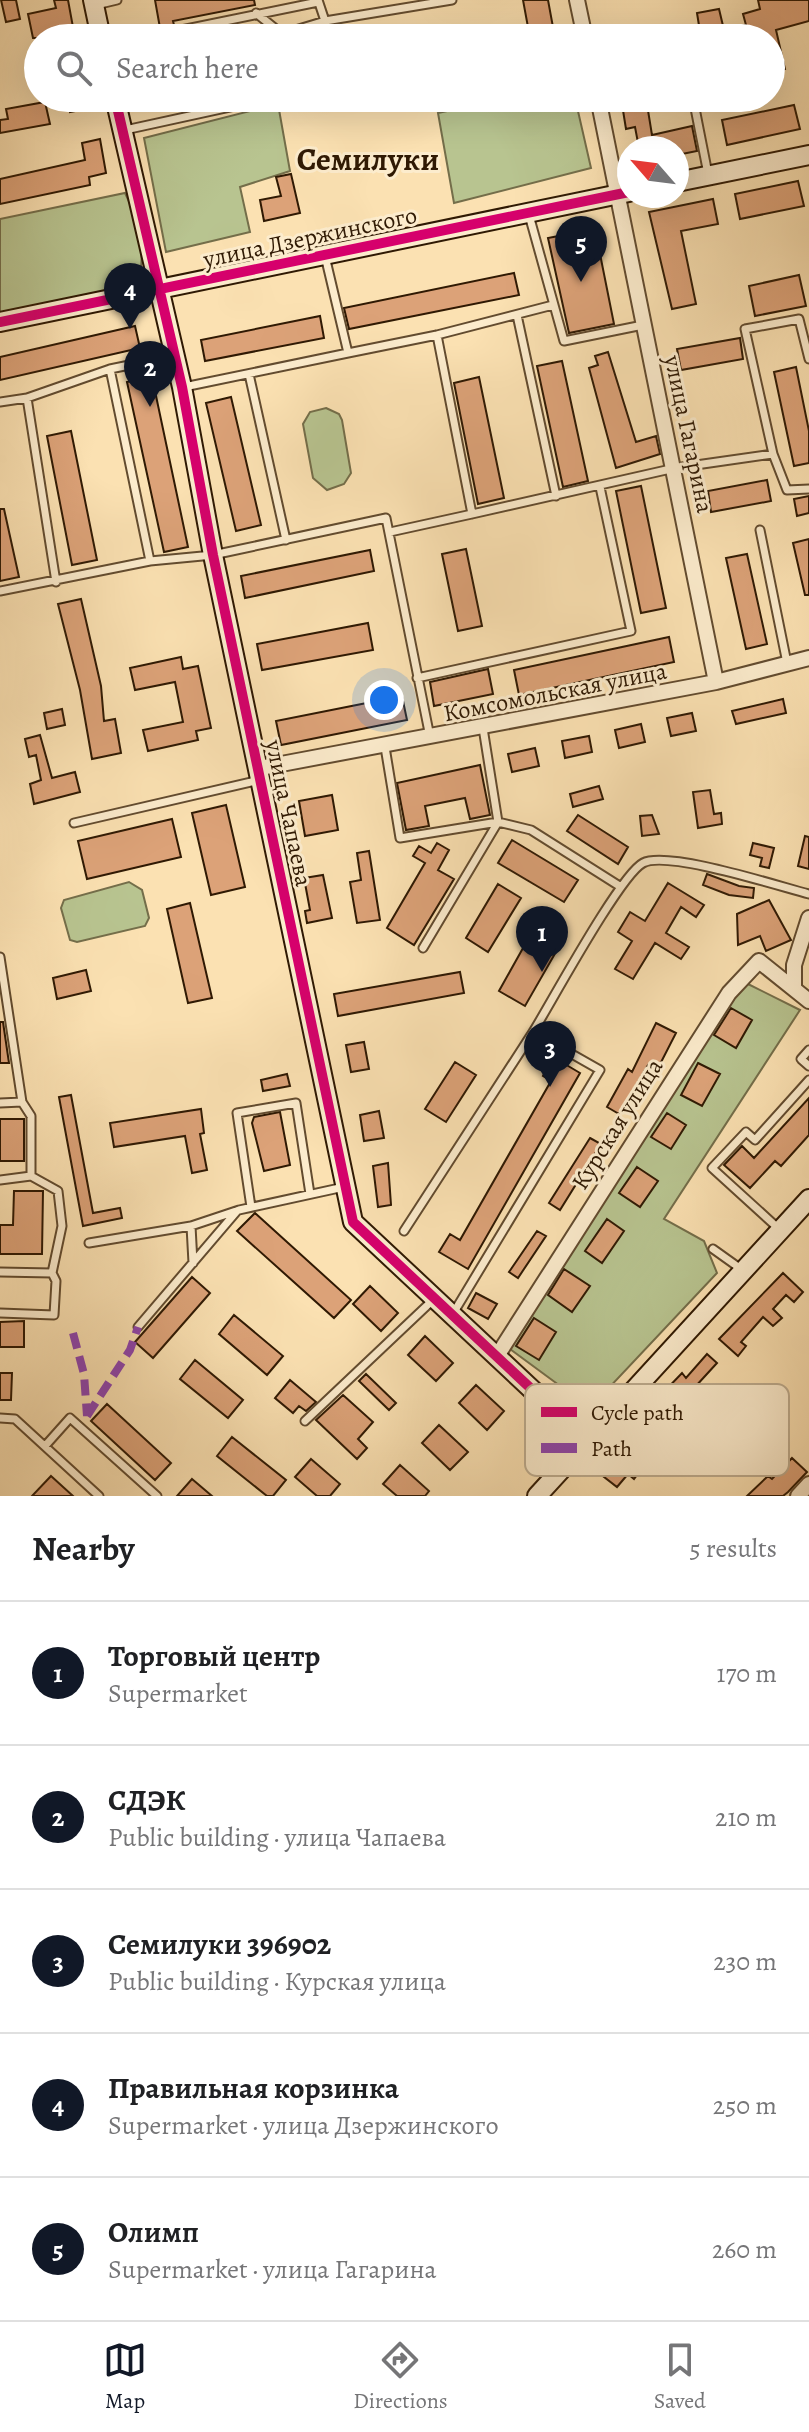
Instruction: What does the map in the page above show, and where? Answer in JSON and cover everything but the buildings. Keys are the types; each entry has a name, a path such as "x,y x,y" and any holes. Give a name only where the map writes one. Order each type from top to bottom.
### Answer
{"street":[{"path":"577,0 582,24"},
{"path":"98,2 100,24"},
{"name":"улица Чапаева","path":"118,112 182,387 213,555 353,1222 527,1384"},
{"name":"улица Гагарина","path":"602,112 617,170"},
{"path":"689,180 809,155"},
{"name":"улица Дзержинского","path":"0,322 617,194"},
{"name":"улица Гагарина","path":"625,208 643,325 675,468 716,682"},
{"name":"Комсомольская улица","path":"261,774 716,682 809,658"},
{"path":"809,918 794,965 794,989 809,1001"},
{"name":"Курская улица","path":"497,1356 729,993 759,961 794,989"},
{"path":"641,1384 809,1199"},
{"path":"537,1496 556,1476"},
{"path":"798,1496 809,1484"}],"lane":[{"path":"98,2 117,0"},
{"path":"317,24 449,0"},
{"path":"206,24 318,1 325,21"},
{"path":"256,13 269,24"},
{"path":"122,130 206,112"},
{"path":"696,112 708,176"},
{"path":"529,213 564,341 643,325"},
{"path":"324,253 348,353"},
{"path":"182,387 437,335 553,305"},
{"path":"517,315 556,496"},
{"path":"809,316 745,329 773,454 787,490 809,489"},
{"path":"799,319 809,359"},
{"path":"437,335 472,514"},
{"path":"0,402 27,398 110,369 175,356"},
{"path":"110,369 150,561"},
{"path":"249,374 286,540"},
{"path":"27,398 56,582"},
{"path":"390,532 675,468 773,454"},
{"path":"417,678 631,631 600,487"},
{"path":"0,591 150,561 213,555 386,518 431,739"},
{"path":"760,530 787,663"},
{"path":"423,948 498,822 483,728"},
{"path":"385,747 400,838 498,822 531,830 621,887"},
{"path":"74,823 261,774"},
{"path":"404,1231 533,1032 621,887 643,863 672,860 809,894"},
{"path":"0,957 4,1014 22,1102 31,1116 31,1176"},
{"path":"453,1314 600,1070 533,1032"},
{"path":"809,1050 801,1059 809,1066"},
{"path":"780,1230 712,1168 746,1132 755,1140 809,1080"},
{"path":"0,1103 22,1102"},
{"path":"251,1207 237,1113 296,1103 310,1194"},
{"path":"0,1180 31,1176 58,1191 62,1226 52,1273 56,1281 54,1315 0,1313"},
{"path":"89,1243 191,1226 239,1210 344,1187"},
{"path":"138,1327 239,1210"},
{"path":"191,1226 193,1263"},
{"path":"713,1249 743,1271"},
{"path":"0,1272 52,1273"},
{"path":"305,1421 436,1298"},
{"path":"0,1418 15,1419 99,1496"},
{"path":"45,1446 70,1418 157,1496"}],"green space":[{"path":"246,112 279,112 290,171 240,187 250,232 166,252 144,138"},
{"path":"578,112 591,168 454,203 438,113"},
{"path":"125,193 138,229 141,257 141,270 131,289 0,315 0,219"},
{"path":"326,408 339,414 342,420 351,473 344,484 327,490 313,478 303,424 310,412"},
{"path":"129,882 142,890 149,918 145,926 77,942 70,940 61,908 64,900"},
{"path":"748,984 800,1010 664,1219 704,1241 717,1273 613,1384 557,1384 510,1349 737,994"}],"marked path":[{"path":"87,1416 130,1350 138,1327"},
{"path":"73,1333 84,1374 87,1416"}],"cycle path":[{"path":"118,112 182,387 213,555 353,1222 526,1384"},
{"path":"0,322 617,194"}],"place":[{"name":"Олимп","path":"581,282"},
{"name":"Правильная корзинка","path":"130,329"},
{"name":"СДЭК","path":"150,407"},
{"name":"Торговый центр","path":"542,972"},
{"name":"Семилуки 396902","path":"550,1087"}],"district":[{"name":"Семилуки","path":"368,159"}]}
